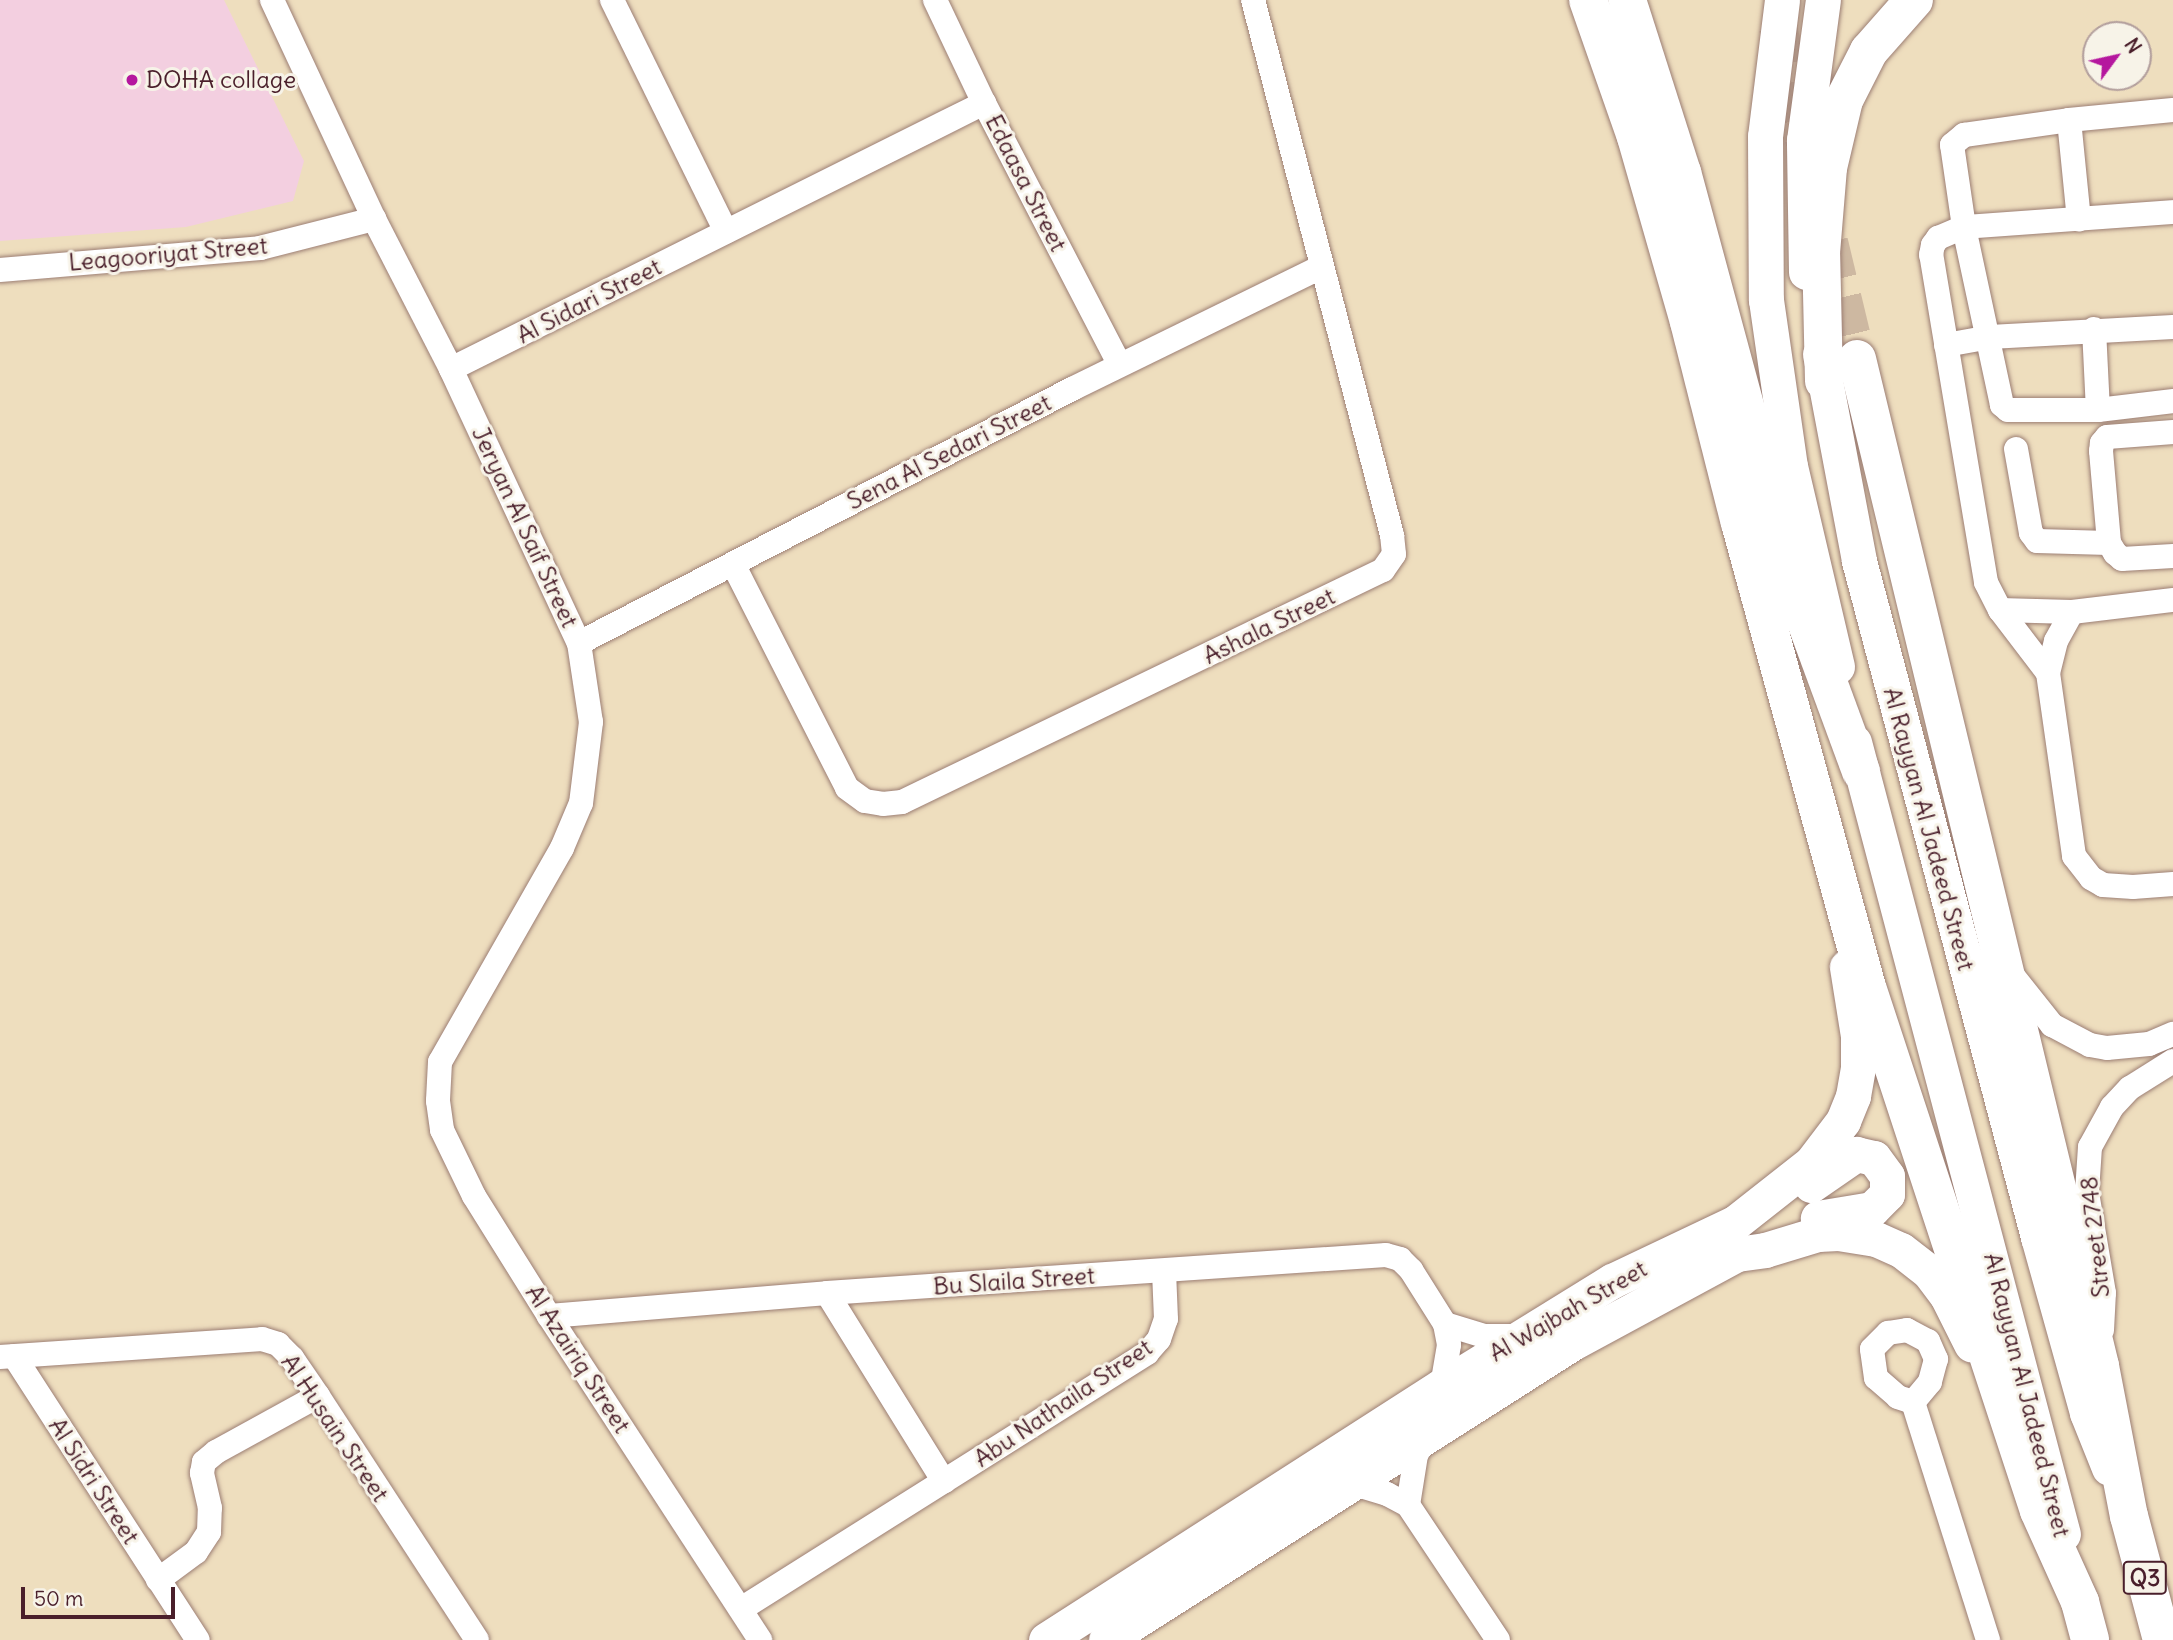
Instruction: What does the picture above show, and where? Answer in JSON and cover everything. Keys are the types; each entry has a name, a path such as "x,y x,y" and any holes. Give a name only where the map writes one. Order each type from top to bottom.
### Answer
{"main road":[{"path":"1588,0 1636,137 1669,252 1868,990 2039,1511 2080,1602"},
{"path":"1627,0 1682,172 1795,592 1861,771"},
{"name":"Al Rayyan Al Jadeed Street","path":"1782,0 1765,136 1766,300 1790,466 1861,771 1961,1137 2090,1640"},
{"name":"Al Rayyan Al Jadeed Street","path":"1822,0 1804,140 1804,259 1824,381 1859,561 1966,970 2087,1413 2129,1516 2162,1640"},
{"path":"1824,381 1821,253 1828,169 1833,146 1844,100 1869,51 1914,0"},
{"path":"1857,359 2100,1366 2129,1516"},
{"name":"Al Wajbah Street","path":"1105,1640 1737,1238 1825,1148 1843,1121 1853,1096 1858,1068 1858,1036 1833,906 1829,849"},
{"name":"Al Wajbah Street","path":"1046,1640 1442,1386 1612,1281 1737,1238 1765,1250 1797,1238 1838,1233 1876,1239 1901,1250 1928,1272 1947,1296 2001,1397"}],"street":[{"name":"Jeryan Al Saif Street","path":"272,0 374,219 452,369 579,643 591,722 581,803 562,848 440,1062"},
{"path":"612,0 726,232"},
{"name":"Edaasa Street","path":"935,0 984,103 1120,365"},
{"name":"Ashala Street","path":"733,564 847,788 865,801 883,804 902,802 1383,570 1394,554 1392,535 1253,0"},
{"name":"Al Sidari Street","path":"452,369 984,103"},
{"path":"2173,110 2069,120 1964,135 1952,145 1964,227 1990,337 1999,398 2008,410 2098,410 2173,401"},
{"path":"2069,120 2079,220"},
{"path":"2048,673 2000,610 1986,582 1931,255 1938,238 1964,227 2173,212"},
{"name":"Leagooriyat Street","path":"0,270 260,248 374,219"},
{"name":"Sena Al Sedari Street","path":"579,643 1120,365 1321,267"},
{"path":"1946,345 1990,337 2173,327"},
{"path":"2094,330 2098,410"},
{"path":"2173,432 2107,437 2102,443 2109,543 2122,559 2173,556"},
{"path":"2016,449 2031,533 2037,541 2109,543"},
{"path":"2000,610 2072,612 2173,600"},
{"path":"2072,612 2056,640 2048,673 2074,856 2081,869 2091,878 2115,887 2173,884"},
{"path":"2005,966 2031,1003 2052,1025 2090,1045 2107,1048 2149,1044 2173,1034"},
{"name":"Street 2748","path":"2100,1366 2104,1293 2087,1192 2090,1147 2112,1107 2130,1088 2173,1061"},
{"name":"Al Azairiq Street","path":"440,1062 438,1101 442,1130 474,1196 760,1640"},
{"name":"Bu Slaila Street","path":"549,1316 827,1293 1386,1255 1400,1259 1411,1270 1445,1324 1449,1345 1442,1386"},
{"name":"Abu Nathaila Street","path":"741,1609 1147,1353 1159,1339 1166,1319 1164,1271"},
{"path":"827,1293 944,1482"},
{"path":"1445,1324 1484,1336 1523,1336"},
{"name":"Al Husain Street","path":"7,1357 262,1339 278,1344 292,1358 318,1396 477,1640"},
{"name":"Al Sidri Street","path":"7,1357 198,1640"},
{"path":"158,1580 196,1552 209,1532 210,1508 202,1473 204,1462 216,1452 318,1396"},
{"path":"1913,1402 1988,1640"},
{"path":"1408,1505 1416,1455 1428,1435"},
{"path":"1351,1483 1387,1494 1408,1505 1498,1640"}],"shaded area":[{"name":"DOHA collage","path":"0,0 224,0 304,161 293,201 186,227 0,241"}],"tunnel":[{"path":"1778,27 1805,142"},
{"path":"1829,242 1857,359"}],"place":[{"name":"DOHA collage","path":"132,80"}]}
